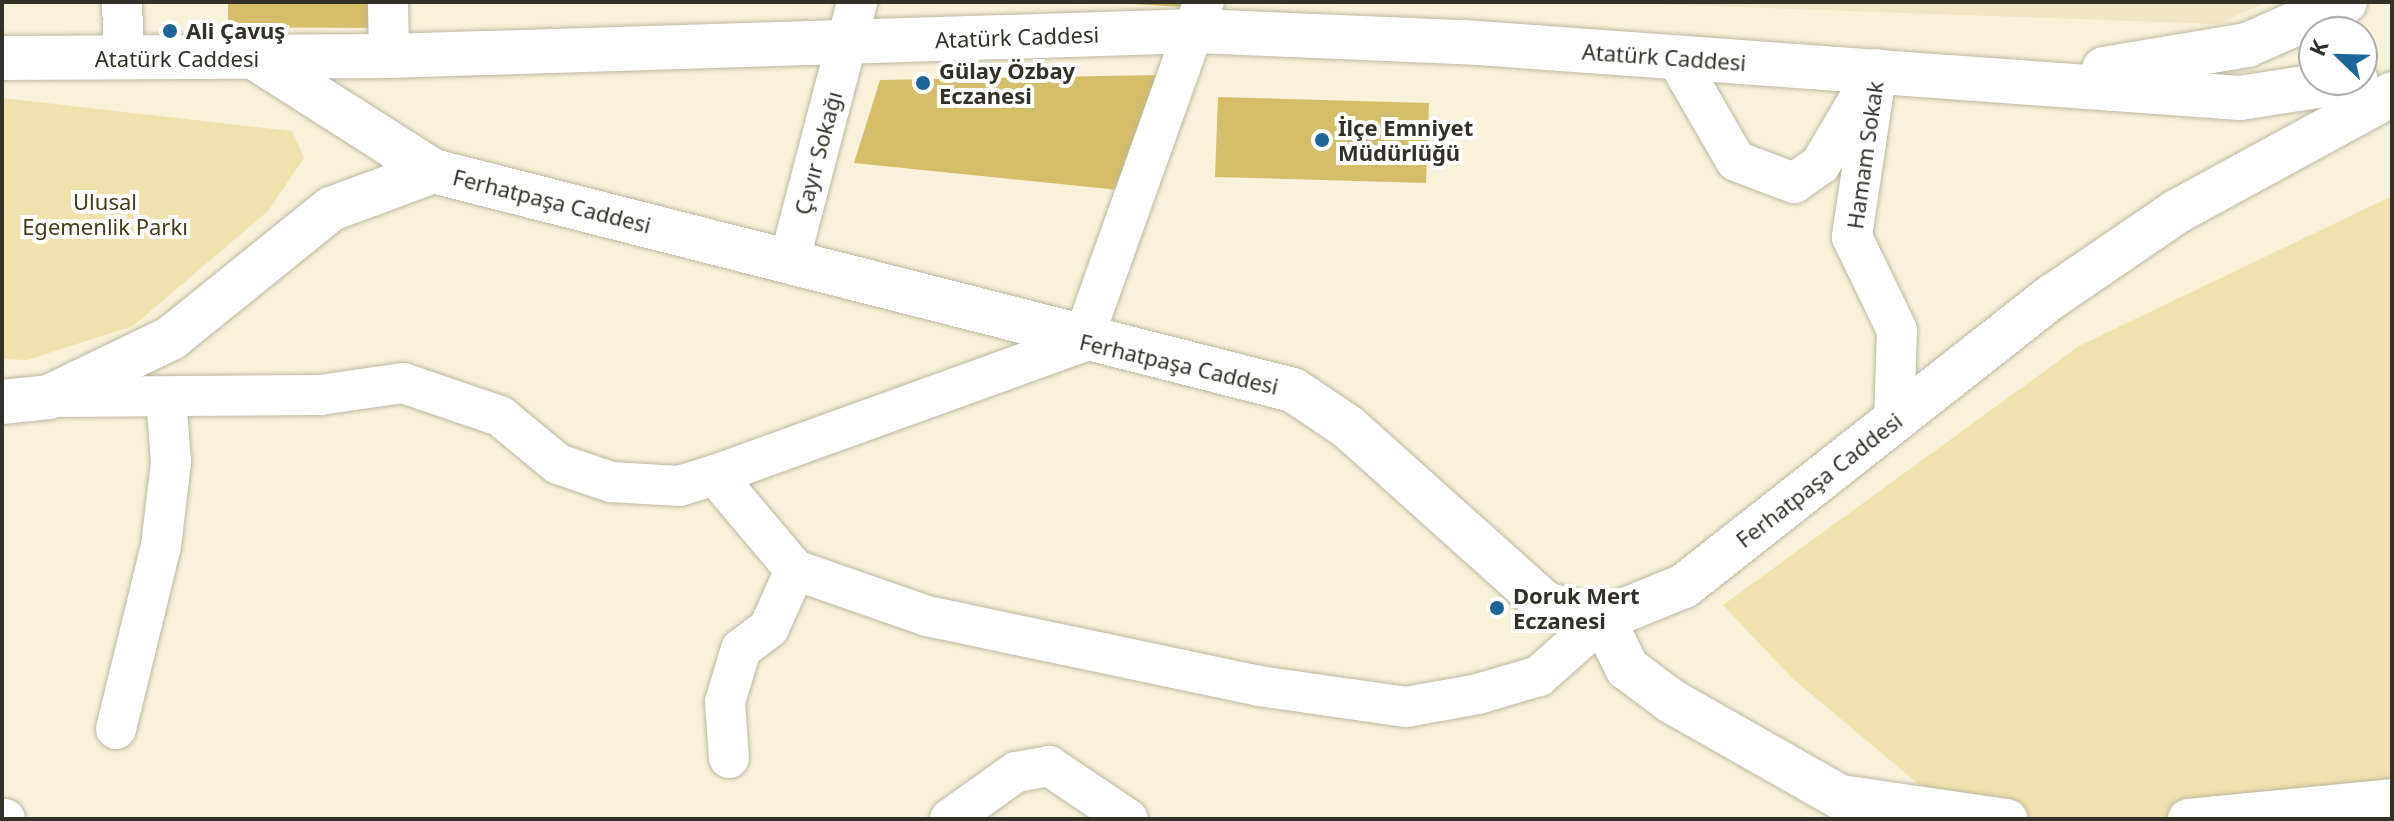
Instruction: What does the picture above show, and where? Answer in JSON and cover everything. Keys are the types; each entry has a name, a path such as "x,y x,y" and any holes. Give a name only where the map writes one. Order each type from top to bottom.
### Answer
{"main road":[{"path":"2030,79 2247,45 2345,2"},
{"name":"Atatürk Caddesi","path":"2,58 389,56 852,23 1200,17 1677,59 2030,79"},
{"path":"257,59 433,171"},
{"path":"2030,79 2240,98 2298,89"},
{"name":"Ferhatpaşa Caddesi","path":"2,402 49,397 171,338 331,209 433,171 789,262 1082,342 1293,390 1348,427 1545,604 1603,619 1684,586 2053,296 2176,212 2392,94"},
{"path":"1603,619 1627,668 1671,701 1863,808"}],"street":[{"path":"122,2 124,59"},
{"path":"388,2 389,56"},
{"path":"49,397 320,395 403,383 500,416 558,464 611,482 679,486 715,475 1082,342 1200,17"},
{"name":"Çayır Sokağı","path":"789,262 852,23"},
{"path":"1677,59 1736,161 1794,183 1820,165 1877,69"},
{"name":"Hamam Sokak","path":"1877,69 1852,237 1897,330 1894,421"},
{"path":"116,729 161,546 171,462 166,397"},
{"path":"715,475 795,570 927,616 1259,686 1406,707 1539,676 1603,619"},
{"path":"729,758 725,702 741,649 769,628 795,570"},
{"path":"950,819 1016,772 1049,766 1121,818"},
{"path":"2188,819 2392,799"},
{"path":"1863,808 2007,819"}],"shaded area":[{"path":"1594,2 2267,2 2218,24"}],"green space":[{"name":"Ulusal Egemenlik Parkı","path":"2,98 292,131 304,158 268,211 133,326 27,360 2,359"},
{"path":"2392,196 2392,819 1960,819 1792,678 1723,605 2079,346"}],"building":[{"path":"228,2 376,2 376,28 228,27"},
{"path":"1097,2 1185,2 1184,7"},
{"path":"1158,75 1119,190 854,163 880,80"},
{"name":"İlçe Emniyet Müdürlüğü","path":"1218,97 1429,103 1426,183 1215,177"}],"place":[{"name":"Ali Çavuş","path":"170,31"},
{"name":"Gülay Özbay Eczanesi","path":"923,83"},
{"name":"İlçe Emniyet Müdürlüğü","path":"1322,140"},
{"name":"Doruk Mert Eczanesi","path":"1497,608"}]}
